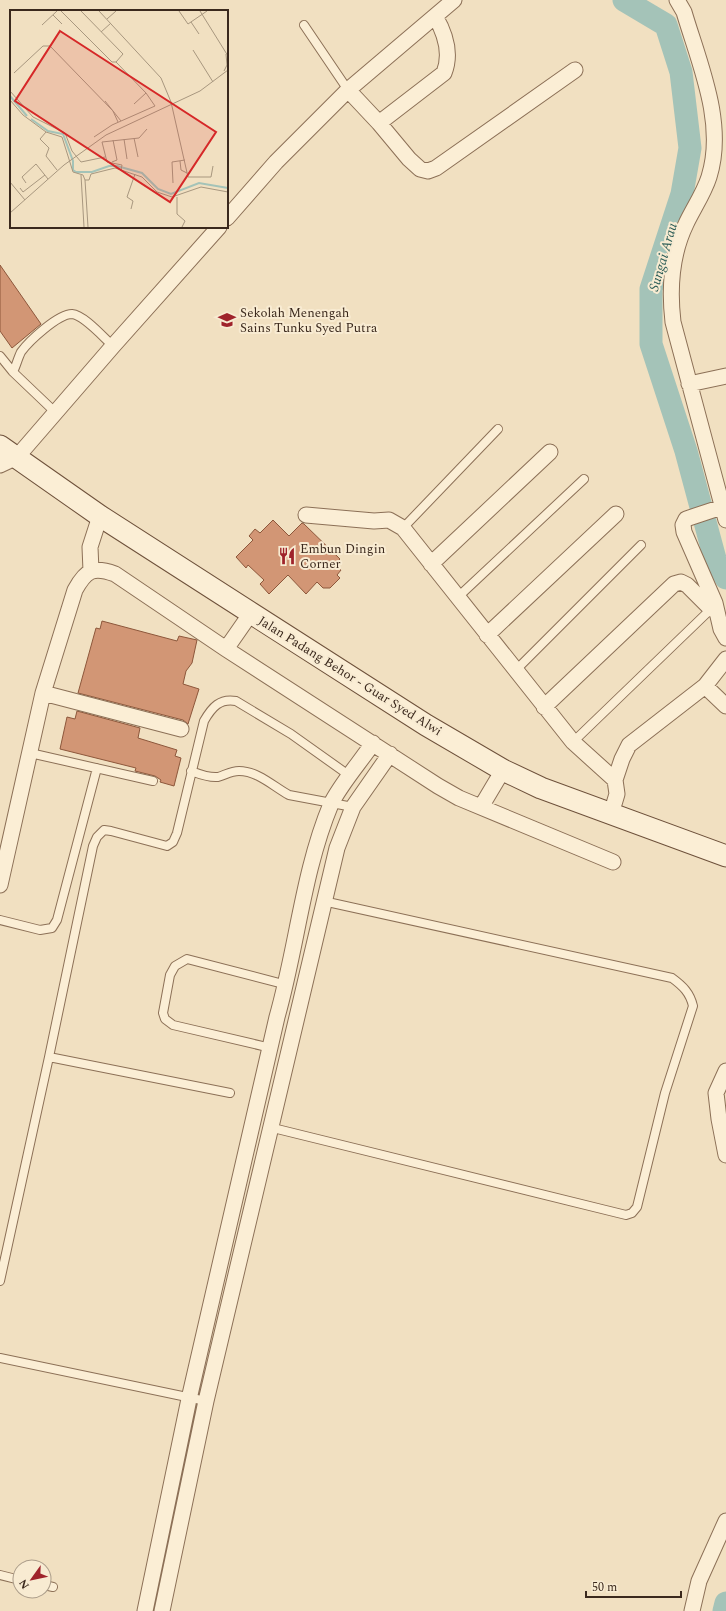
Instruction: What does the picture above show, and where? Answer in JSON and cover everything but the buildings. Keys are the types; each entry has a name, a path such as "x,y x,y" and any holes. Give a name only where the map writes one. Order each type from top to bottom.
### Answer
{"main road":[{"name":"Jalan Padang Behor - Guar Syed Alwi","path":"6,456 426,725 503,770 542,788 726,856"}],"street":[{"path":"228,217 276,162 348,90 454,0"},
{"path":"677,0 684,12 708,93 714,125 715,144 709,178 682,233 674,255 670,298 673,322 689,384 702,426 721,512 686,519 683,525 684,532 714,603 714,610 726,638"},
{"path":"379,123 444,73 447,65 446,36 435,16"},
{"path":"348,90 379,123 409,159 420,169 428,171 436,168 575,70"},
{"path":"6,456 56,413 213,229"},
{"path":"689,384 726,376"},
{"path":"431,564 550,452"},
{"path":"487,635 616,514"},
{"path":"306,515 374,521 389,520 403,528 573,742 615,780"},
{"path":"91,571 90,547 100,516"},
{"path":"0,885 43,693 74,590 80,580 91,571 100,568 114,574 226,649 438,786 459,798 613,862"},
{"path":"544,707 674,584 681,582 687,585 714,610"},
{"path":"226,649 251,613"},
{"path":"611,814 617,794 615,780 622,759 629,746 705,686 726,659"},
{"path":"705,686 726,706"},
{"path":"43,693 181,729"},
{"path":"144,1611 189,1399 287,985 315,849 332,802 373,743"},
{"path":"162,1611 206,1401 269,1128 337,848 354,807 390,754"},
{"path":"481,807 503,770"},
{"path":"726,1071 716,1093 726,1155"},
{"path":"692,1611 699,1581 726,1521"}],"lane":[{"path":"304,25 348,90"},
{"path":"13,372 21,353 32,339 62,316 72,314 83,318 112,346"},
{"path":"0,356 13,372 56,413"},
{"path":"403,528 498,429"},
{"path":"458,597 584,479"},
{"path":"516,670 641,545"},
{"path":"573,742 714,610"},
{"path":"0,1281 93,846 97,837 104,830 167,846 173,842 177,833 204,721 210,710 218,703 228,700 236,701 290,734 350,776"},
{"path":"30,753 153,781"},
{"path":"0,920 40,930 52,928 57,920 97,768"},
{"path":"191,771 208,777 218,777 230,772 241,771 273,783 289,795 354,807"},
{"path":"269,1128 626,1215 632,1213 637,1207 665,1093 693,1006 690,996 684,987 672,978 323,901"},
{"path":"271,1048 173,1025 165,1019 162,1013 170,974 175,966 187,960 287,985"},
{"path":"49,1056 230,1093"},
{"path":"0,1358 189,1399 206,1401"},
{"path":"0,1575 12,1578"}],"waterway":[{"name":"Sungai Arau","path":"624,0 666,25 681,72 690,148 682,194 651,289 651,344 686,451 715,559 726,578"},
{"name":"Sungai Arau","path":"724,1611 726,1603"}],"place":[{"name":"Sekolah Menengah Sains Tunku Syed Putra","path":"227,320"},
{"name":"Embun Dingin Corner","path":"287,556"}]}
